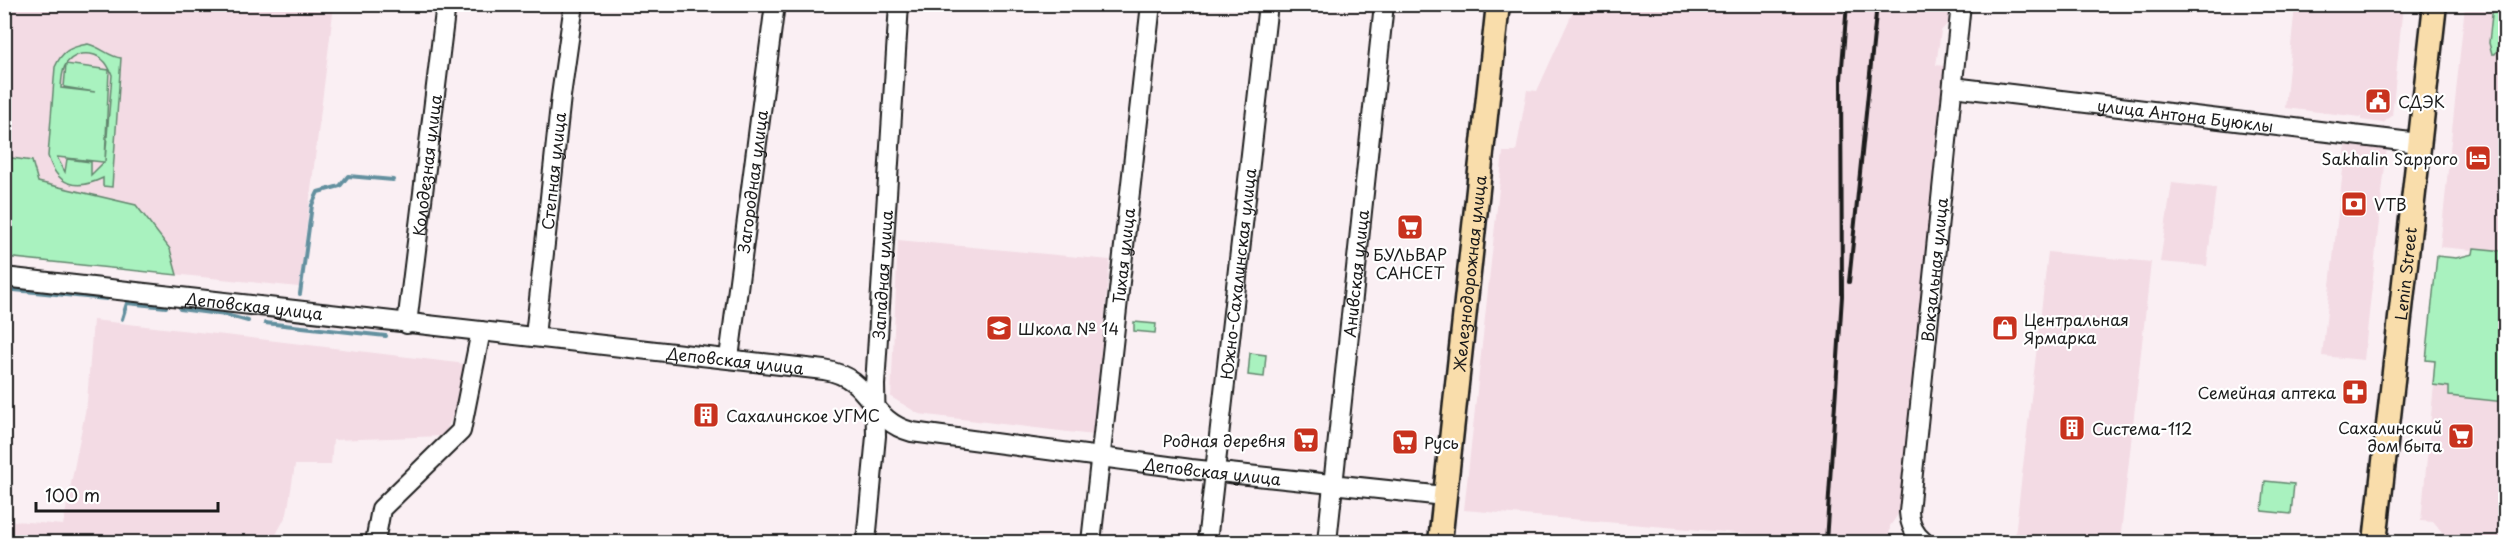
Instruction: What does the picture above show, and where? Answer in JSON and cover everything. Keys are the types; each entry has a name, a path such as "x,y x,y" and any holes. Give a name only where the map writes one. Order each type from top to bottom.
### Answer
{"main road":[{"name":"Железнодорожная улица","path":"1440,543 1498,4"},
{"name":"Lenin Street","path":"2375,543 2435,4"}],"street":[{"name":"Колодезная улица","path":"407,324 446,4"},
{"name":"Степная улица","path":"535,336 561,96 574,4"},
{"name":"Загородная улица","path":"729,358 775,4"},
{"name":"Западная улица","path":"866,543 876,436 875,385 899,4"},
{"name":"Тихая улица","path":"1091,543 1151,4"},
{"name":"Южно-Сахалинская улица","path":"1207,543 1268,4"},
{"name":"Анивская улица","path":"1327,543 1384,4"},
{"name":"Вокзальная улица","path":"1921,539 1910,523 1909,512 1961,4"},
{"name":"улица Антона Буюклы","path":"1953,87 2419,143"},
{"name":"Деповская улица","path":"4,277 407,324 729,358 835,372 848,376 859,385 889,423 898,429 912,432 1216,471 1444,496"},
{"path":"375,543 381,509 461,431 481,331"}],"shaded area":[{"path":"4,5 334,5 299,287 5,257"},
{"path":"1576,5 1950,5 1948,23 1941,31 1936,65 1944,66 1923,281 1899,513 1890,526 1889,542 1807,542 1807,539 1464,510 1503,152 1516,152 1527,90 1537,91"},
{"path":"2295,5 2403,5 2392,116 2383,123 2361,120 2361,117 2285,108"},
{"name":"Sakhalin Sapporo","path":"2465,5 2505,5 2505,253 2440,247"},
{"path":"2346,143 2387,147 2364,360 2322,356"},
{"path":"2172,183 2216,188 2207,266 2160,262"},
{"name":"Школа № 14","path":"898,240 1110,260 1093,435 919,414 891,397"},
{"path":"2048,252 2151,262 2120,542 2081,542 2015,535"},
{"path":"93,320 466,364 455,410 444,436 333,440 331,465 295,465 287,514 272,542 5,542 4,520 63,525 87,402"},
{"path":"2435,374 2505,382 2506,523 2503,542 2445,536 2433,522 2421,521"}],"green space":[{"path":"2493,5 2504,5 2499,48 2495,54 2492,54 2489,43"},
{"path":"82,45 93,45 121,58 112,187 103,186 103,178 76,185 62,180 48,156 55,67 64,53","holes":["92,54 104,61 112,75 105,161 109,70 66,64 75,56","66,64 64,87 95,92 61,88","57,157 104,162 91,175 91,162 67,159 65,172"]},
{"path":"5,157 32,161 38,182 136,205 170,249 177,275 5,257"},
{"path":"2474,248 2505,251 2505,402 2449,396 2449,387 2433,385 2435,361 2426,360 2437,256 2456,258 2473,254"},
{"path":"1134,322 1156,324 1155,333 1134,331"},
{"path":"1250,353 1266,355 1264,377 1248,375"},
{"path":"2265,481 2294,484 2291,514 2262,511"}],"waterway":[{"path":"300,294 312,205 318,192 340,186 348,176 393,180"},
{"path":"4,289 107,299"},
{"path":"122,319 127,303 166,307"},
{"path":"180,309 226,315 248,321"},
{"path":"265,323 386,336"}],"railway":[{"path":"1826,542 1842,296 1841,79 1847,4"},
{"path":"1849,282 1877,4"}],"place":[{"name":"СДЭК","path":"2378,101"},
{"name":"Sakhalin Sapporo","path":"2478,158"},
{"name":"VTB","path":"2354,204"},
{"name":"БУЛЬВАР САНСЕТ","path":"1410,227"},
{"name":"Школа № 14","path":"999,328"},
{"name":"Центральная Ярмарка","path":"2005,328"},
{"name":"Семейная аптека","path":"2355,392"},
{"name":"Сахалинское УГМС","path":"706,415"},
{"name":"Система-112","path":"2072,428"},
{"name":"Сахалинский дом быта","path":"2461,436"},
{"name":"Родная деревня","path":"1306,440"},
{"name":"Русь","path":"1405,442"}]}
